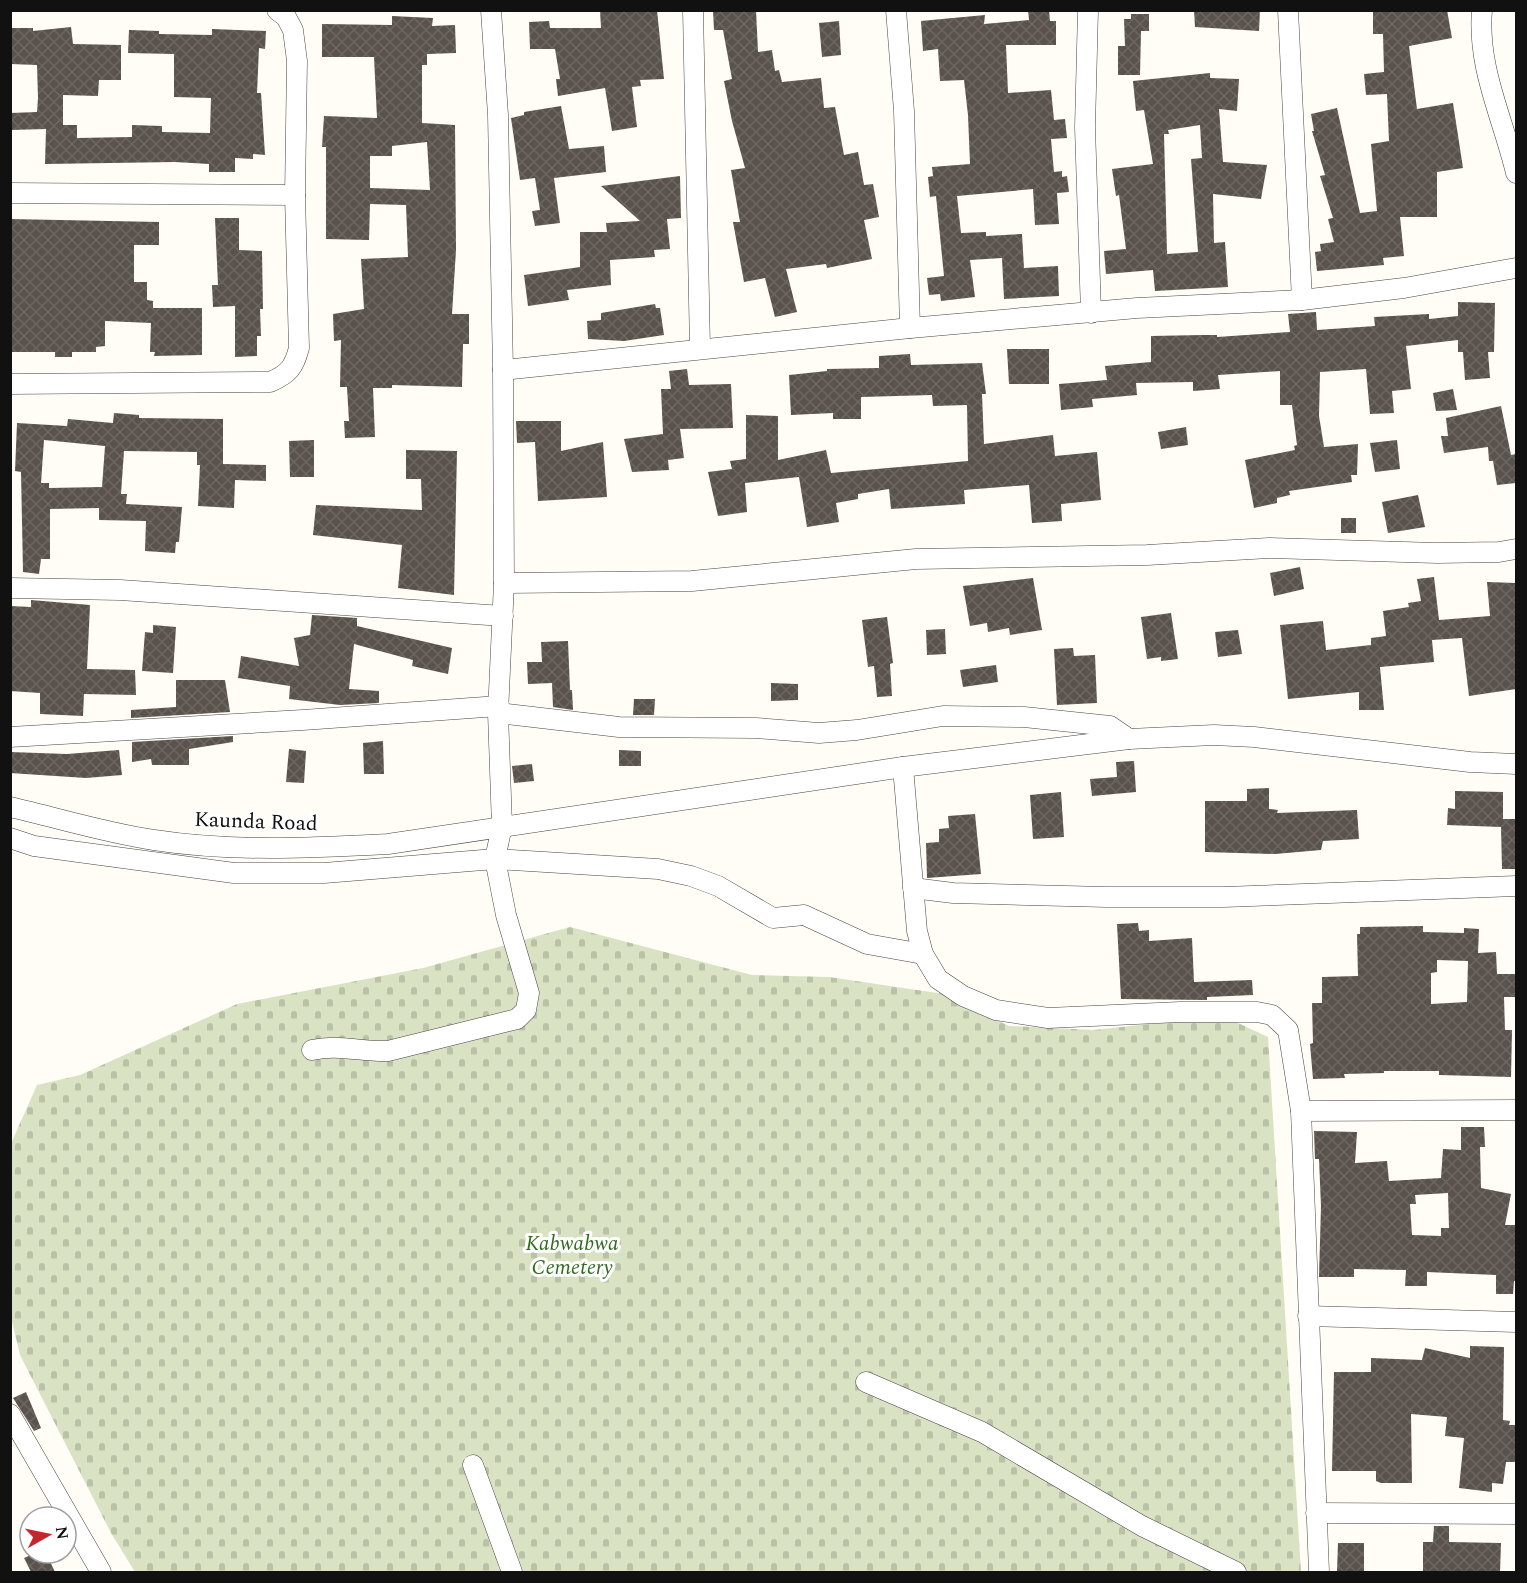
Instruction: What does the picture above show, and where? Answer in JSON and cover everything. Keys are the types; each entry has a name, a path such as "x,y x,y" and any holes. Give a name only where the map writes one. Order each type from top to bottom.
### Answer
{"street":[{"path":"10,384 270,382 286,376 295,363 299,348 295,195 297,61 293,30 286,17 277,10"},
{"path":"312,1050 331,1046 388,1051 517,1018 526,1010 529,993 506,915 495,859 502,826 498,709 504,583 503,370 498,115 491,10"},
{"path":"693,10 700,348"},
{"path":"896,10 904,111 910,327"},
{"path":"1088,10 1085,127 1091,313"},
{"path":"1288,10 1302,300"},
{"path":"1482,10 1483,52 1492,97 1504,124 1516,172"},
{"path":"10,193 295,195"},
{"path":"503,370 910,327 1302,300 1404,288 1516,268"},
{"path":"504,583 692,581 916,559 1147,555 1269,548 1437,553 1499,552 1516,549"},
{"path":"10,588 120,590 503,616"},
{"path":"10,737 498,709 619,727 756,728 819,733 857,730 943,716 1024,717 1110,726 1129,740"},
{"name":"Kaunda Road","path":"10,807 154,840 226,846 307,848 388,844 903,767 1129,740 1214,735 1254,737 1470,762 1516,764"},
{"path":"903,767 913,888 923,954 938,979 963,996 996,1010 1020,1014 1048,1018 1180,1012 1257,1012 1272,1016 1288,1030 1301,1111 1319,1572"},
{"path":"10,838 34,846 234,873 324,873 495,859 647,869 691,876 718,886 773,918 804,915 867,944 923,954"},
{"path":"913,888 989,894 1212,897 1516,886"},
{"path":"1301,1111 1516,1110"},
{"path":"1308,1316 1516,1322"},
{"path":"866,1382 982,1432 1142,1526 1236,1572"},
{"path":"10,1414 101,1572"},
{"path":"473,1465 512,1572"},
{"path":"1316,1513 1516,1514"}],"green space":[{"name":"Kabwabwa Cemetery","path":"570,927 752,975 829,977 944,994 1009,1026 1094,1030 1223,1016 1268,1037 1301,1572 135,1572 111,1533 20,1355 11,1317 10,1146 37,1085 80,1075 237,1004 423,968"}],"building":[{"path":"600,10 657,10 664,79 640,80 641,86 632,87 637,127 612,131 605,88 558,96 556,79 560,79 555,49 530,49 529,22 549,21 550,28 601,28"},
{"path":"713,10 756,10 758,52 772,50 775,71 779,70 782,82 821,78 824,108 835,107 844,155 858,152 864,185 873,184 879,217 864,220 872,259 827,268 826,264 786,269 797,312 775,317 765,278 744,282 733,222 740,222 731,170 745,168 724,81 732,79 723,30 714,30"},
{"path":"1028,10 1049,10 1050,21 1056,21 1056,45 1006,45 1008,93 1051,90 1054,120 1065,119 1067,138 1051,139 1054,172 1062,171 1062,177 1067,176 1069,192 1057,193 1059,224 1035,225 1033,189 957,196 961,233 986,232 986,236 1022,234 1024,268 1058,266 1059,296 1004,299 1002,258 970,260 975,297 941,301 940,294 929,295 927,278 944,276 936,196 930,197 928,177 933,176 932,167 970,164 968,115 964,80 940,81 938,49 923,51 921,21 985,15 984,24 1029,20"},
{"path":"1194,10 1260,10 1259,31 1195,27"},
{"path":"1373,10 1447,10 1452,38 1409,46 1417,109 1453,103 1463,168 1437,172 1437,217 1400,217 1404,256 1383,258 1384,265 1317,271 1315,252 1321,251 1320,244 1334,242 1328,219 1333,218 1320,176 1325,175 1312,131 1314,131 1311,114 1337,108 1360,213 1377,211 1371,144 1389,141 1387,94 1366,95 1364,74 1384,72 1383,34 1373,34"},
{"path":"1131,14 1149,14 1149,31 1141,31 1140,75 1118,75 1118,46 1125,46 1124,19 1131,19"},
{"path":"392,16 433,18 432,26 455,25 456,53 427,54 427,65 422,65 422,123 455,125 456,250 452,314 469,314 469,344 463,344 462,387 392,385 392,388 373,388 375,437 345,438 344,421 349,421 347,387 340,387 341,340 334,341 333,314 364,309 361,259 408,257 406,205 370,204 369,240 326,239 326,147 322,147 324,116 377,118 374,57 322,57 322,24 392,25","holes":["427,142 430,190 370,188 370,156 392,156 392,146"]},
{"path":"839,21 841,55 822,57 819,23"},
{"path":"71,27 73,44 121,45 121,80 99,80 98,96 63,95 63,125 77,125 77,138 132,137 132,125 162,126 162,132 210,133 211,98 174,97 174,54 128,53 129,30 159,31 159,34 212,35 212,29 266,31 265,49 259,48 257,93 261,93 265,155 253,154 253,159 235,158 235,172 209,172 209,164 175,162 45,164 46,129 10,130 10,113 37,112 38,98 37,65 10,64 10,28 33,28 33,31"},
{"path":"1210,73 1210,78 1239,79 1237,111 1219,109 1223,162 1267,165 1261,199 1213,194 1214,243 1225,242 1228,287 1155,291 1153,270 1106,274 1104,251 1126,249 1119,195 1116,196 1112,169 1153,164 1144,110 1136,111 1133,81","holes":["1200,125 1202,158 1191,159 1198,252 1167,254 1164,134 1169,134 1168,130"]},
{"path":"561,106 569,149 604,146 606,172 554,178 560,223 535,226 532,211 540,210 535,178 520,180 511,118 524,115 524,112"},
{"path":"680,176 681,218 667,219 670,249 654,250 655,257 610,260 611,285 567,290 569,300 528,306 524,275 580,267 580,232 607,232 606,223 640,221 601,186"},
{"path":"215,218 239,218 239,250 262,251 263,309 260,309 261,336 257,336 257,356 235,357 235,306 213,307 212,285 218,285"},
{"path":"10,219 159,222 159,245 134,245 134,282 147,282 147,300 153,301 153,308 202,308 202,355 154,356 155,352 150,352 151,323 105,321 105,346 96,347 96,352 72,352 72,357 55,357 55,352 10,352"},
{"path":"1458,302 1495,303 1494,352 1488,352 1490,378 1465,380 1463,352 1458,352 1458,340 1406,346 1411,389 1392,391 1394,413 1370,414 1366,369 1320,372 1319,416 1324,447 1358,444 1357,475 1351,475 1352,482 1289,491 1290,495 1277,498 1277,503 1254,508 1245,460 1295,450 1294,446 1297,445 1292,405 1280,405 1280,371 1218,375 1220,389 1193,391 1193,382 1136,383 1137,395 1092,399 1093,407 1061,410 1059,384 1107,380 1105,366 1151,362 1151,336 1217,335 1217,337 1290,332 1288,314 1316,312 1317,330 1375,326 1374,317 1429,314 1429,319 1458,316"},
{"path":"655,304 656,308 660,308 664,335 624,341 588,339 587,321 601,320 601,313"},
{"path":"1007,349 1049,349 1049,384 1009,384"},
{"path":"910,354 911,365 982,363 986,394 982,394 984,444 1053,435 1055,456 1097,452 1101,500 1061,504 1062,521 1032,523 1029,485 964,490 965,504 891,509 889,489 858,494 858,499 836,503 839,522 807,527 799,477 745,483 747,512 718,516 708,472 732,469 730,461 746,459 746,415 778,416 778,460 826,450 831,473 968,461 967,405 933,406 932,395 861,397 861,419 833,419 833,413 791,415 789,375 827,371 827,369 879,368 879,356"},
{"path":"687,369 689,385 731,384 733,428 680,429 684,458 668,460 669,470 632,472 624,439 663,434 661,389 671,389 669,371"},
{"path":"1453,389 1457,410 1436,411 1433,393"},
{"path":"1501,406 1511,455 1516,454 1516,483 1497,485 1493,461 1489,461 1488,447 1444,453 1441,436 1448,436 1446,418"},
{"path":"114,413 139,415 139,418 223,419 223,464 266,465 266,481 235,480 234,508 198,506 200,465 197,465 197,452 124,451 121,494 127,494 126,504 182,507 179,542 176,542 175,553 145,551 146,521 99,520 99,508 50,509 50,559 41,559 39,574 23,572 21,472 15,471 17,423 67,426 68,419 113,423","holes":["44,440 105,446 102,487 49,488 49,483 41,483"]},
{"path":"516,421 561,421 561,451 603,442 607,497 538,501 535,442 517,443"},
{"path":"1186,427 1188,445 1161,449 1158,432"},
{"path":"314,440 314,477 290,477 289,441"},
{"path":"1397,440 1400,469 1375,472 1370,443"},
{"path":"406,450 457,451 454,595 398,588 402,545 313,535 316,505 422,510 421,479 406,479"},
{"path":"1418,495 1425,527 1388,533 1382,502"},
{"path":"1341,518 1356,518 1356,533 1341,533"},
{"path":"1300,567 1304,589 1274,596 1270,573"},
{"path":"1434,577 1439,620 1490,616 1487,582 1516,583 1516,689 1469,696 1462,638 1432,640 1434,662 1380,667 1384,710 1359,710 1359,692 1288,699 1280,625 1323,621 1326,650 1371,645 1371,638 1386,636 1383,611 1409,607 1408,603 1421,601 1417,579"},
{"path":"1033,578 1042,630 1010,635 1009,628 988,632 987,623 970,626 963,586"},
{"path":"31,600 90,605 87,669 135,670 136,695 84,694 83,716 40,714 40,693 10,691 10,606 31,607"},
{"path":"1171,613 1178,659 1161,661 1161,657 1147,659 1141,617"},
{"path":"312,615 357,618 357,626 452,648 448,674 412,666 413,660 354,644 349,689 379,691 379,703 340,705 289,699 290,686 238,678 241,656 299,666 294,638 310,635"},
{"path":"887,617 893,663 890,664 892,696 877,697 874,666 868,667 862,620"},
{"path":"153,625 176,627 173,673 142,671 145,632 153,633"},
{"path":"945,629 946,654 927,655 926,630"},
{"path":"1238,630 1242,654 1218,657 1215,632"},
{"path":"568,641 573,710 553,707 552,683 528,684 527,662 542,662 541,642"},
{"path":"1073,648 1074,656 1095,655 1097,703 1057,705 1054,649"},
{"path":"996,665 998,682 963,687 960,670"},
{"path":"176,680 225,680 230,712 131,718 131,710 176,707"},
{"path":"771,683 798,684 798,700 771,701"},
{"path":"634,699 655,699 654,715 633,715"},
{"path":"233,736 233,742 189,749 189,765 152,765 151,759 132,762 132,742"},
{"path":"383,741 384,774 364,774 363,743"},
{"path":"289,749 306,751 304,783 286,782"},
{"path":"119,750 122,775 86,778 10,773 10,752 67,754"},
{"path":"619,750 641,751 641,766 619,766"},
{"path":"1134,761 1136,792 1092,796 1090,779 1117,777 1116,762"},
{"path":"532,764 534,781 514,783 512,766"},
{"path":"1269,788 1269,809 1278,810 1277,813 1357,810 1359,839 1323,841 1321,850 1275,854 1205,852 1205,801 1247,801 1247,789"},
{"path":"1455,791 1503,792 1503,819 1516,819 1516,869 1502,869 1501,827 1447,825 1448,808 1455,809"},
{"path":"1061,792 1064,837 1033,839 1030,795"},
{"path":"975,814 981,874 927,878 926,843 939,842 939,829 949,828 948,816"},
{"path":"1138,923 1139,931 1149,930 1149,941 1192,938 1194,982 1252,980 1253,995 1207,997 1207,1000 1121,999 1117,924"},
{"path":"1423,926 1423,932 1464,933 1464,928 1479,929 1478,953 1496,952 1497,974 1516,974 1516,997 1504,997 1505,1030 1512,1030 1511,1077 1439,1075 1439,1071 1384,1071 1384,1073 1344,1074 1345,1078 1313,1079 1310,1044 1313,1043 1312,1003 1322,1003 1322,977 1358,976 1357,934 1360,934 1360,927","holes":["1437,960 1468,961 1467,1002 1431,1004 1431,973 1437,972"]},
{"path":"1461,1127 1484,1127 1485,1147 1480,1147 1481,1188 1511,1194 1505,1225 1516,1225 1516,1281 1514,1281 1513,1294 1496,1294 1496,1275 1427,1272 1427,1286 1405,1286 1406,1270 1354,1269 1354,1277 1319,1277 1321,1206 1319,1159 1315,1159 1314,1131 1357,1132 1355,1163 1387,1161 1389,1181 1441,1178 1443,1149 1461,1150","holes":["1448,1193 1449,1228 1441,1228 1441,1236 1412,1235 1410,1204 1416,1204 1415,1195"]},
{"path":"1470,1346 1504,1347 1503,1420 1510,1421 1509,1425 1516,1425 1516,1462 1506,1462 1503,1484 1492,1483 1492,1492 1459,1488 1464,1438 1445,1436 1447,1417 1411,1414 1412,1483 1381,1483 1376,1481 1376,1471 1332,1471 1334,1372 1371,1372 1371,1358 1422,1360 1425,1348 1470,1358"},
{"path":"26,1392 41,1428 34,1431 13,1398"},
{"path":"1434,1526 1449,1526 1449,1542 1501,1543 1500,1572 1423,1572 1423,1542 1433,1542"},
{"path":"1338,1543 1364,1543 1364,1572 1337,1572"},
{"path":"28,1565 52,1565 55,1572 31,1572"}]}
